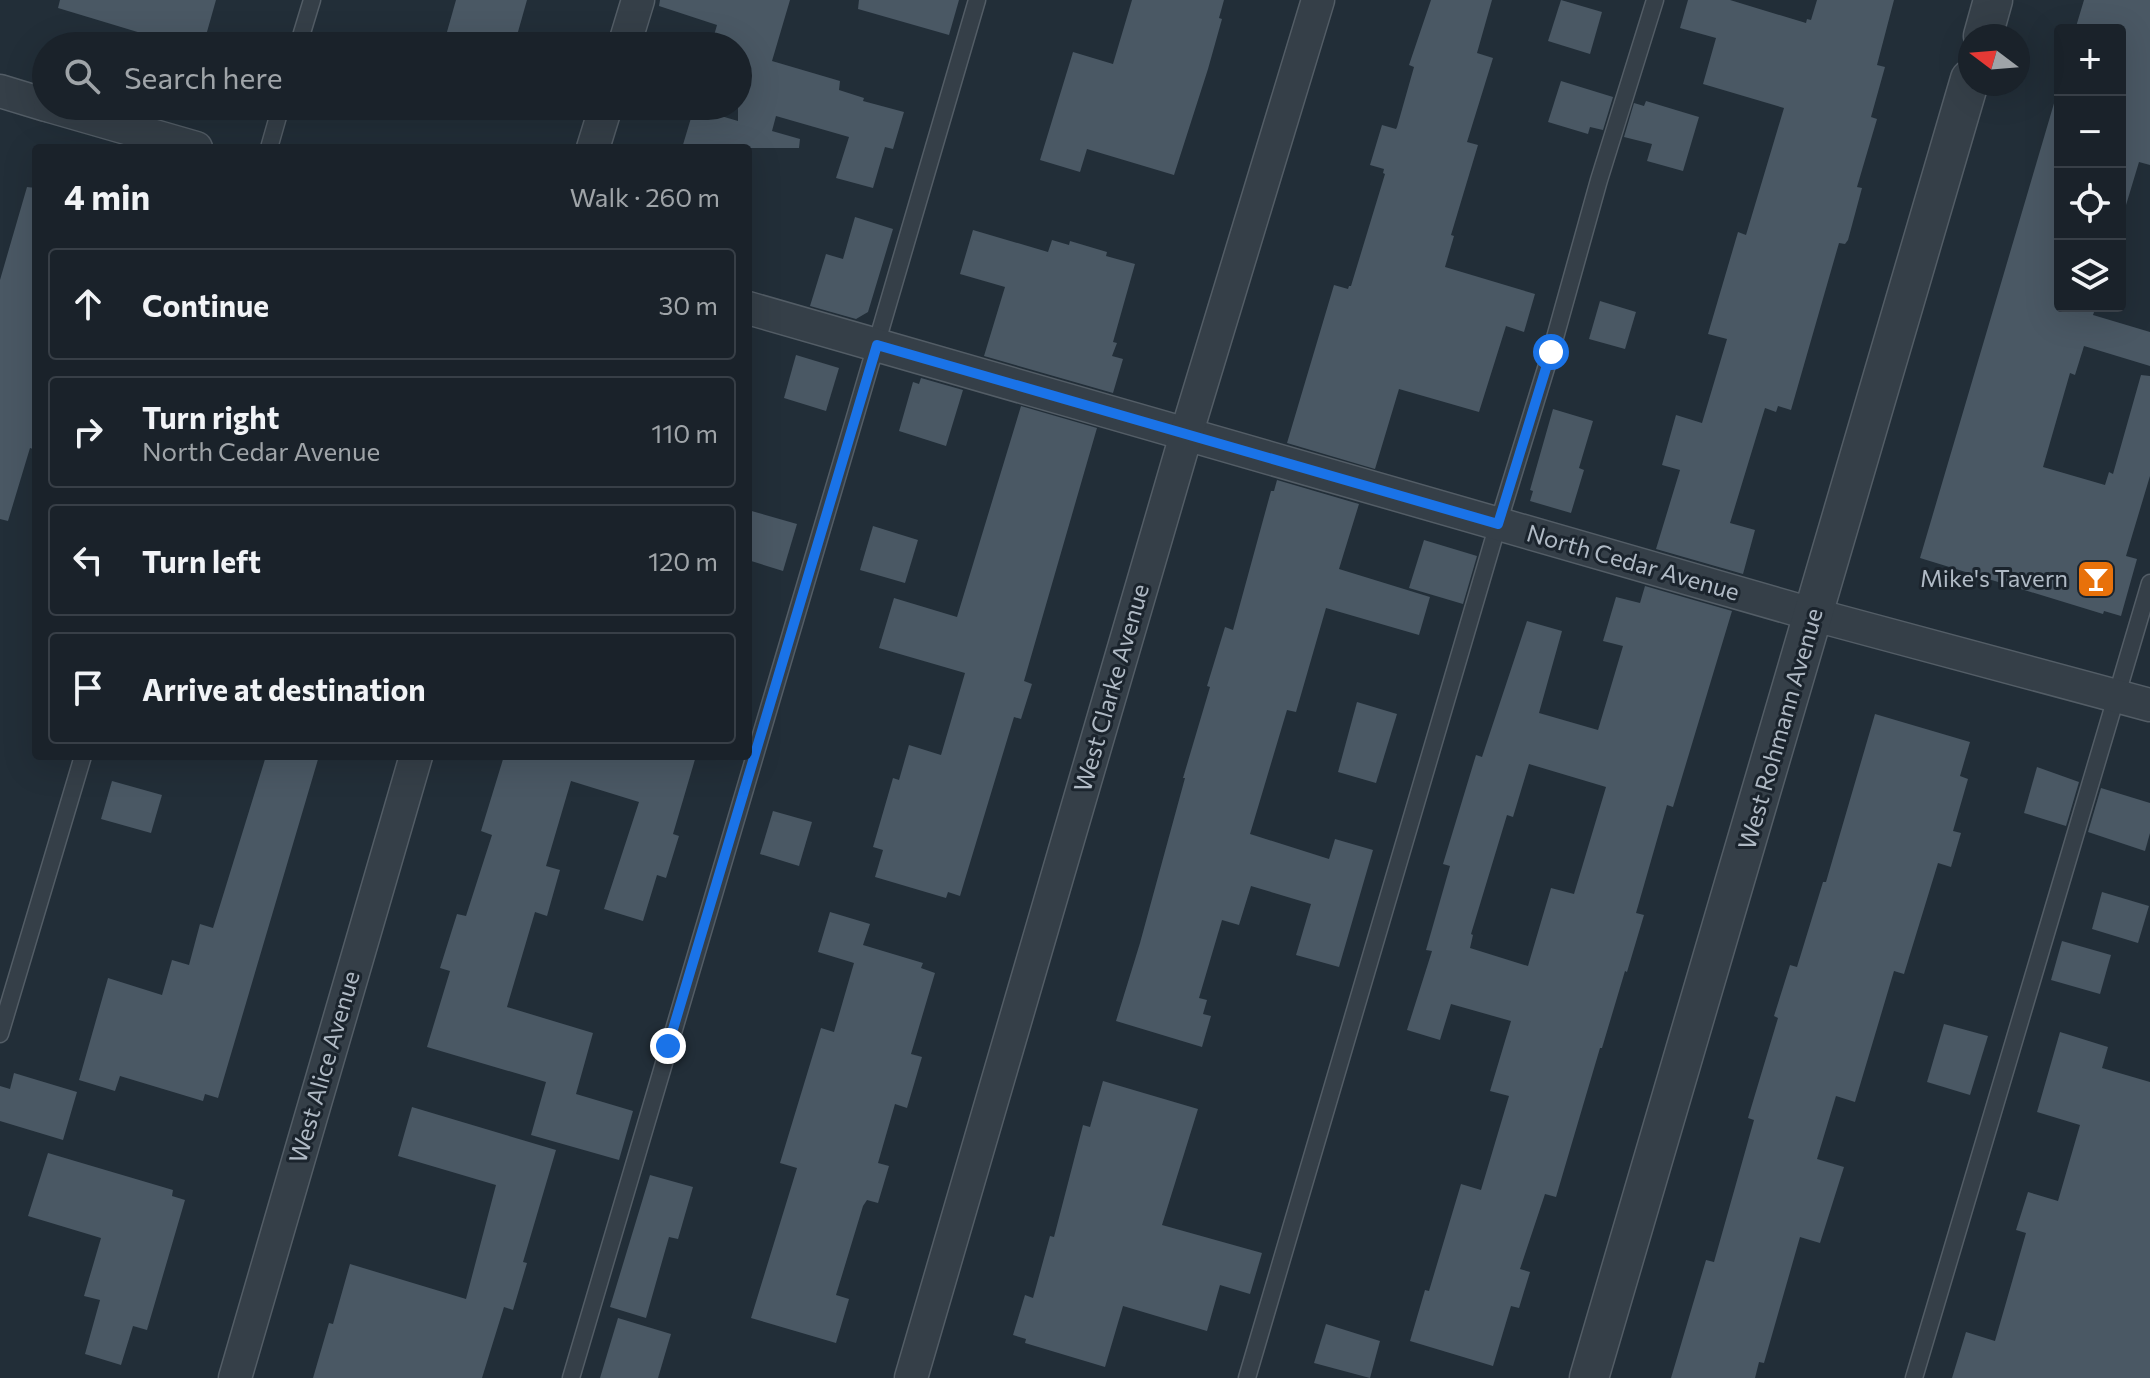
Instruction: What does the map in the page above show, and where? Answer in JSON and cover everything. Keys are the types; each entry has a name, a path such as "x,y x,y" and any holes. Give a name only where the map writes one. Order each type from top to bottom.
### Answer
{"street":[{"path":"628,32 638,0"},
{"name":"West Clarke Avenue","path":"911,1378 1186,435 1318,0"},
{"path":"1986,24 1993,0"},
{"path":"0,91 32,100"},
{"name":"West Rohmann Avenue","path":"1589,1378 1965,96"},
{"path":"100,120 182,144"},
{"path":"594,144 602,120"},
{"name":"North Cedar Avenue","path":"752,309 1815,615 2150,705"},
{"name":"West Alice Avenue","path":"235,1378 415,760"}],"lane":[{"path":"302,32 312,0"},
{"path":"571,1378 977,0"},
{"path":"1247,1378 1551,352 1599,180 1655,0"},
{"path":"270,144 277,120"},
{"path":"1914,1378 2150,583"},
{"path":"0,1034 82,760"}],"building":[{"path":"60,0 216,0 207,32 138,32 58,8"},
{"path":"456,0 527,0 518,32 447,32"},
{"path":"660,0 790,0 772,61 840,81 839,90 864,98 863,101 904,112 893,149 885,147 873,188 836,178 849,137 776,116 772,131 800,139 799,148 683,144 690,120 752,120 752,32 715,32 717,25 659,6"},
{"path":"859,0 959,0 949,35 858,9"},
{"path":"1132,0 1224,0 1208,69 1174,175 1087,149 1080,172 1040,160 1073,52 1113,64"},
{"path":"1431,0 1492,0 1477,53 1493,58 1467,142 1478,145 1451,235 1454,236 1445,267 1535,294 1524,332 1506,326 1479,412 1399,389 1375,469 1287,443 1334,285 1348,289 1351,286 1385,174 1384,169 1370,165 1382,125 1397,127 1414,67 1409,65"},
{"path":"1561,0 1602,12 1590,54 1548,41"},
{"path":"1688,0 1730,0 1806,23 1807,19 1811,20 1817,0 1894,0 1877,65 1885,67 1871,117 1877,119 1857,187 1862,188 1848,240 1845,244 1839,243 1791,410 1778,406 1776,412 1765,408 1730,523 1755,530 1743,574 1656,549 1680,470 1662,465 1676,415 1702,423 1727,339 1708,334 1738,232 1746,235 1784,108 1703,84 1716,38 1680,28"},
{"path":"2084,0 2150,0 2150,165 2139,162 2126,205 2126,24 2077,24"},
{"path":"1561,81 1613,97 1603,130 1590,127 1588,134 1548,122"},
{"path":"1646,101 1699,117 1683,171 1647,161 1652,144 1624,137 1634,103 1644,106"},
{"path":"2054,103 2054,312 2094,312 2093,315 2150,332 2150,366 2084,346 2075,375 2070,373 2043,467 2105,485 2109,472 2113,474 2141,375 2150,376 2150,476 2126,556 2137,559 2121,616 2104,611 2103,614 1920,558"},
{"path":"27,187 32,188 32,449 8,521 0,519 0,280"},
{"path":"855,217 893,229 868,312 856,319 810,306 826,254 843,259"},
{"path":"973,230 1048,252 1052,240 1069,245 1070,241 1135,264 1113,342 1117,343 1112,356 1123,359 1113,393 984,356 1005,287 960,274"},
{"path":"1600,301 1636,312 1625,349 1589,339"},
{"path":"796,355 839,368 826,411 784,398"},
{"path":"921,378 963,390 946,446 899,431 913,382 919,384"},
{"path":"1021,406 1097,428 1024,681 1032,684 1021,719 1014,717 960,896 948,892 946,898 875,877 883,850 873,847 893,778 899,780 909,745 941,755 965,673 879,648 894,598 957,617"},
{"path":"1553,409 1593,421 1579,468 1584,470 1571,513 1530,501 1533,491 1530,490"},
{"path":"1277,480 1359,504 1339,569 1430,597 1419,635 1326,608 1296,712 1287,710 1250,834 1329,859 1335,839 1373,850 1339,967 1296,955 1311,904 1251,886 1239,925 1222,920 1199,998 1207,1000 1203,1014 1211,1016 1202,1047 1116,1021 1210,687 1207,686 1225,627 1233,630 1271,491 1274,491"},
{"path":"752,511 797,524 783,571 752,561"},
{"path":"873,526 918,540 905,583 860,570"},
{"path":"1424,540 1477,556 1463,604 1409,588"},
{"path":"1645,586 1732,611 1673,807 1667,805 1636,913 1644,915 1556,1197 1545,1194 1520,1269 1530,1272 1519,1308 1511,1306 1493,1366 1410,1341 1425,1290 1429,1291 1461,1184 1481,1190 1509,1096 1490,1091 1511,1021 1451,1004 1440,1040 1407,1030 1432,951 1426,950 1450,866 1443,864 1476,755 1482,757 1527,621 1562,631 1539,713 1598,730 1623,646 1603,641 1616,597 1640,603","holes":["1529,764 1606,787 1574,894 1551,888 1528,966 1470,948 1471,934 1507,815 1513,817"]},
{"path":"1357,702 1397,714 1376,783 1338,772"},
{"path":"1875,714 1970,742 1960,776 1968,779 1953,831 1961,833 1951,867 1938,863 1904,974 1894,971 1855,1102 1836,1096 1817,1159 1844,1167 1820,1243 1800,1237 1764,1363 1759,1362 1755,1378 1671,1378 1706,1260 1714,1262 1754,1120 1748,1118 1778,1018 1774,1016 1790,965 1797,967 1823,882 1826,882"},
{"path":"265,760 318,760 218,1098 205,1094 203,1101 120,1076 115,1091 79,1080 108,978 162,995 172,960 189,965 200,924 213,928"},
{"path":"503,760 695,760 673,834 679,836 666,878 657,875 643,921 604,909 639,802 571,781 546,866 560,870 547,916 535,912 507,1007 593,1033 576,1094 633,1111 619,1160 531,1135 546,1082 427,1047 450,971 440,968 457,914 466,916 492,835 481,831"},
{"path":"2037,767 2079,782 2066,826 2024,813"},
{"path":"112,781 162,795 151,833 101,819"},
{"path":"2101,788 2150,803 2150,833 2145,851 2088,832"},
{"path":"773,811 812,822 799,866 760,854"},
{"path":"2102,892 2149,906 2138,943 2092,929"},
{"path":"830,912 870,924 863,945 923,963 921,968 935,973 911,1054 922,1057 907,1108 895,1104 878,1163 889,1166 878,1203 867,1200 863,1206 836,1295 849,1299 836,1343 751,1318 797,1168 780,1163 821,1028 834,1032 854,963 818,952"},
{"path":"2062,941 2111,955 2100,994 2051,980"},
{"path":"1944,1024 1988,1036 1970,1095 1927,1082"},
{"path":"2060,1032 2108,1047 2102,1068 2150,1082 2150,1378 1952,1378 1966,1332 1995,1341 2026,1233 2016,1230 2028,1192 2058,1201 2080,1125 2037,1112"},
{"path":"14,1073 77,1092 63,1140 0,1121 0,1086 10,1089"},
{"path":"1103,1081 1198,1109 1162,1225 1262,1253 1250,1294 1220,1285 1207,1331 1123,1306 1105,1367 1025,1343 1026,1339 1013,1335 1025,1295 1033,1298 1050,1236 1054,1237 1083,1125 1090,1127"},
{"path":"412,1107 556,1150 523,1262 527,1263 513,1310 504,1307 482,1378 313,1378 350,1264 466,1299 496,1185 398,1156"},
{"path":"48,1153 173,1190 172,1196 185,1200 147,1330 133,1326 121,1365 85,1354 100,1300 84,1296 101,1238 28,1216"},
{"path":"650,1175 693,1187 678,1239 669,1237 646,1318 610,1307"},
{"path":"618,1318 671,1334 658,1378 600,1378"},
{"path":"1326,1324 1380,1341 1370,1378 1314,1363"}],"place":[{"name":"Mike's Tavern","path":"2096,579"}],"route":[{"path":"668,1046 877,345 1498,524 1551,352"}]}
